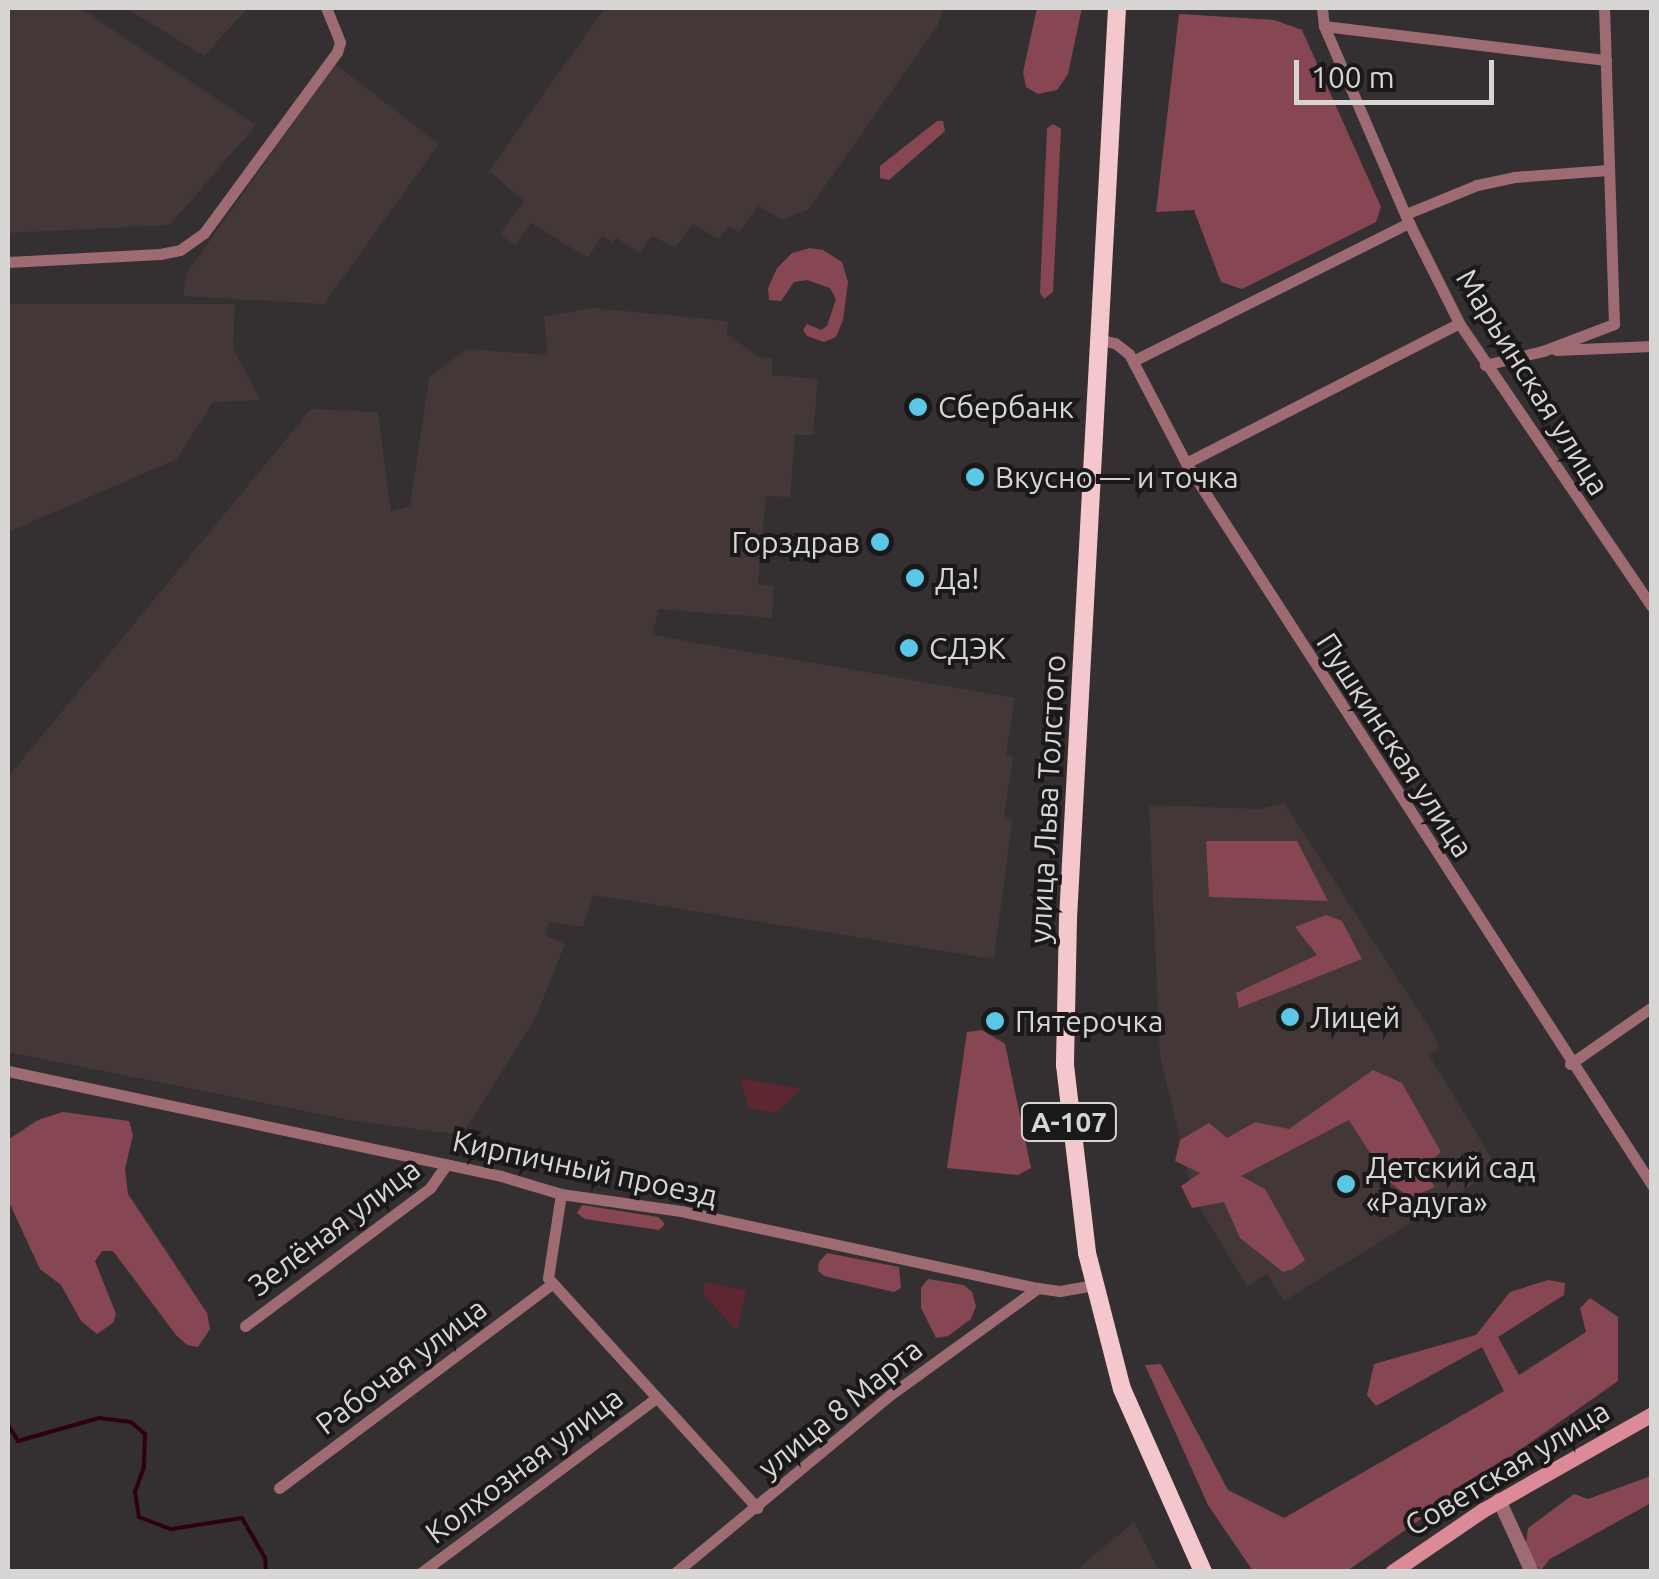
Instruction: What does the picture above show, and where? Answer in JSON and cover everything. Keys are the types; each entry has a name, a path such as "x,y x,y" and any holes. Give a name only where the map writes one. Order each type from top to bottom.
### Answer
{"highway":[{"name":"улица Льва Толстого","path":"1117,8 1097,339 1065,1065 1076,1174 1094,1284 1122,1389 1203,1572"}],"main road":[{"name":"Советская улица","path":"1392,1572 1500,1500 1652,1414"}],"street":[{"path":"8,262 160,254 180,250 204,233 336,52 340,42 326,8"},
{"name":"Марьинская улица","path":"1322,8 1324,26 1408,219 1459,323 1652,608"},
{"path":"1544,352 1614,324 1604,8"},
{"path":"1324,26 1606,60"},
{"path":"1097,339 1115,342 1133,361 1477,185 1514,177 1608,170"},
{"path":"1186,463 1459,323"},
{"path":"1485,365 1544,352 1652,346"},
{"name":"Пушкинская улица","path":"1133,361 1186,463 1652,1186"},
{"path":"1570,1064 1652,1007"},
{"name":"Кирпичный проезд","path":"8,1072 447,1164 561,1194 681,1211 1038,1288 1060,1292 1094,1284"},
{"name":"Зелёная улица","path":"245,1326 430,1188 447,1164"},
{"path":"561,1194 548,1278 757,1508"},
{"name":"Рабочая улица","path":"279,1488 554,1283"},
{"name":"улица 8 Марта","path":"676,1572 890,1395 1038,1288"},
{"name":"Колхозная улица","path":"422,1572 656,1398"},
{"path":"1500,1500 1532,1572"}],"shaded area":[{"path":"8,8 80,8 256,125 170,225 8,233"},
{"path":"126,8 248,8 204,56"},
{"path":"605,8 943,8 938,25 809,209 782,220 758,206 740,232 728,227 718,239 693,224 675,248 653,236 639,253 617,238 612,242 602,236 588,258 531,223 515,245 500,234 524,201 489,171"},
{"path":"1037,8 1082,8 1068,74 1057,90 1038,94 1026,87 1023,72"},
{"path":"1179,14 1274,20 1302,30 1381,207 1376,222 1242,289 1221,282 1194,210 1156,212"},
{"path":"335,64 439,144 324,304 183,296 186,274"},
{"path":"937,121 943,121 945,131 889,180 880,178 880,166"},
{"path":"1053,124 1061,129 1053,292 1044,299 1040,293 1047,128"},
{"path":"810,248 823,250 842,262 848,282 843,320 836,337 824,342 807,336 803,330 807,324 821,330 827,326 836,299 830,288 807,280 794,282 781,301 769,300 768,288 777,268 792,253"},
{"path":"8,304 235,304 233,348 260,400 213,402 177,459 8,532"},
{"path":"593,308 728,321 727,334 759,357 772,358 772,375 818,379 813,435 795,435 790,497 766,496 758,584 774,586 772,618 659,609 652,635 1015,698 1006,754 1013,757 1004,816 1012,821 994,959 593,895 583,927 549,922 545,935 565,944 535,1019 462,1135 354,1121 8,1052 8,777 311,409 378,412 391,511 410,506 429,378 466,349 548,355 544,317"},
{"name":"Лицей","path":"1284,803 1434,1035 1439,1048 1429,1055 1498,1169 1284,1301 1267,1274 1247,1286 1194,1198 1160,1056 1149,805 1260,809"},
{"path":"1206,841 1297,841 1328,901 1209,897"},
{"path":"1326,915 1342,921 1362,959 1239,1008 1236,993 1317,955 1295,927"},
{"path":"982,1030 1005,1044 1031,1168 1018,1175 947,1168 967,1032"},
{"path":"1373,1070 1402,1083 1441,1152 1422,1169 1435,1187 1410,1198 1387,1180 1349,1120 1241,1176 1265,1189 1305,1260 1293,1269 1283,1272 1240,1238 1224,1202 1192,1208 1181,1186 1200,1173 1175,1161 1180,1140 1209,1123 1227,1138 1255,1122 1289,1129"},
{"path":"740,1078 802,1089 775,1113 749,1108"},
{"path":"63,1112 129,1121 133,1135 125,1169 128,1194 207,1313 210,1329 198,1347 187,1345 176,1335 113,1251 102,1251 95,1261 116,1314 113,1323 97,1334 81,1321 61,1285 40,1269 8,1200 9,1139 38,1120"},
{"path":"582,1205 658,1217 665,1224 659,1230 585,1219 577,1213"},
{"path":"827,1253 899,1267 901,1288 894,1292 824,1276 818,1271 819,1262"},
{"path":"928,1279 964,1285 972,1292 976,1306 971,1319 948,1336 936,1338 921,1308 921,1288"},
{"path":"1548,1280 1565,1283 1564,1295 1498,1337 1519,1375 1586,1332 1580,1308 1590,1298 1618,1317 1618,1381 1347,1571 1253,1571 1208,1505 1145,1365 1161,1364 1228,1490 1284,1518 1504,1391 1482,1347 1376,1406 1367,1395 1374,1364 1476,1335 1510,1292"},
{"path":"705,1282 746,1290 737,1331 703,1294"},
{"path":"1651,1476 1651,1503 1550,1559 1541,1570 1525,1553 1528,1528 1574,1494 1588,1499"},
{"path":"1134,1522 1159,1571 1075,1571"}],"waterway":[{"path":"8,1425 18,1441 99,1418 131,1422 145,1434 144,1467 135,1492 139,1517 171,1529 242,1518 265,1558 266,1572"}],"place":[{"name":"Сбербанк","path":"918,407"},
{"name":"Вкусно — и точка","path":"975,477"},
{"name":"Горздрав","path":"880,542"},
{"name":"Да!","path":"915,578"},
{"name":"СДЭК","path":"909,648"},
{"name":"Лицей","path":"1290,1017"},
{"name":"Пятерочка","path":"995,1021"},
{"name":"Детский сад «Радуга»","path":"1346,1184"}]}
